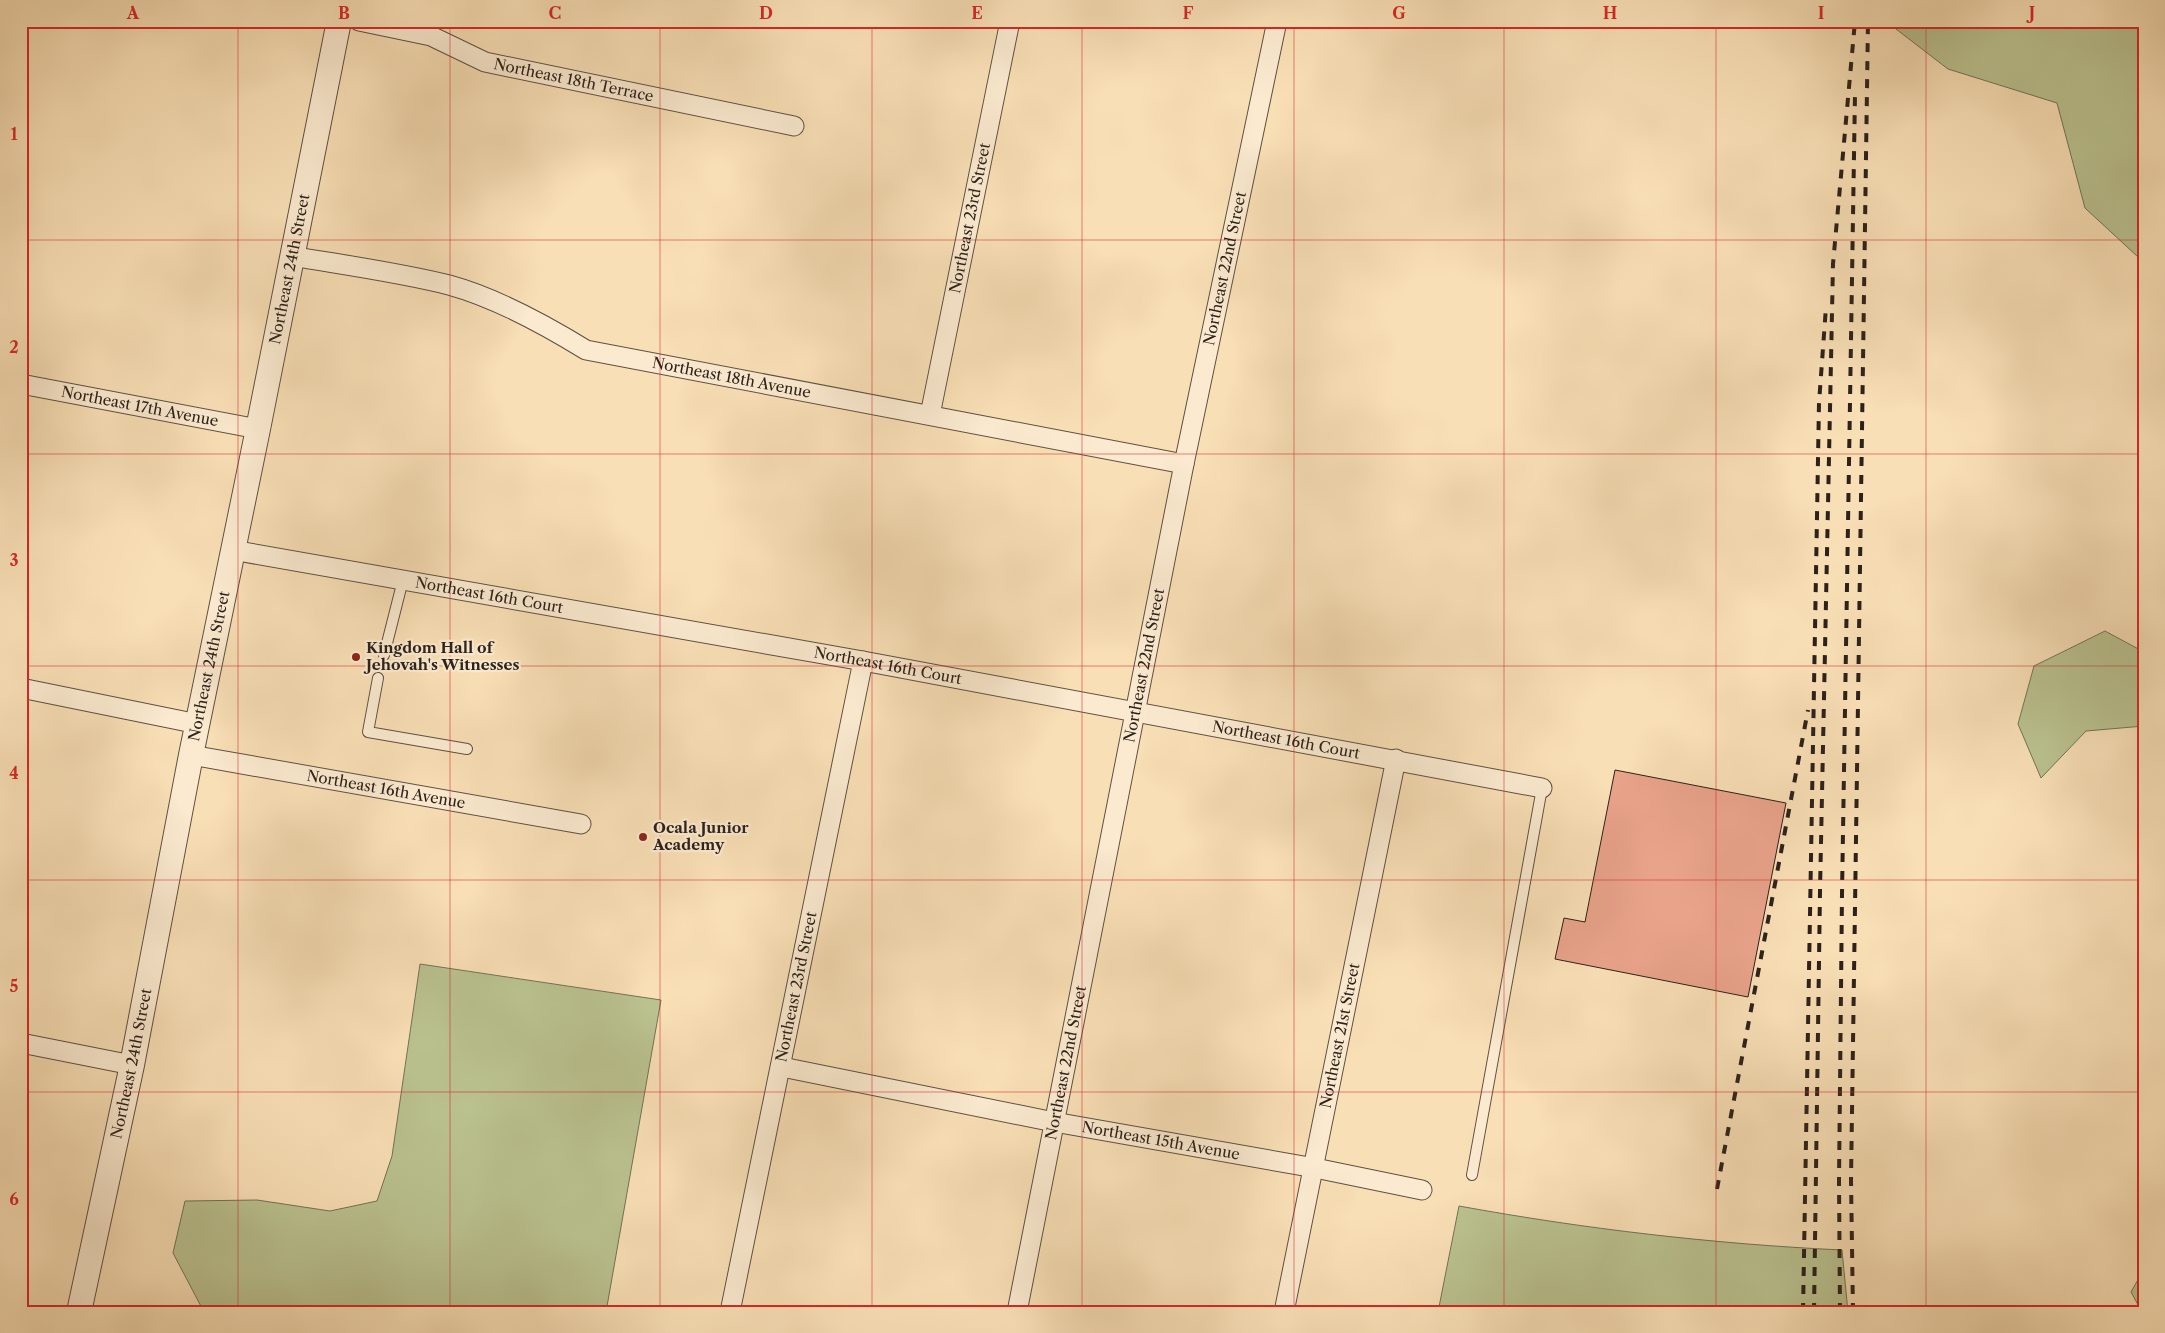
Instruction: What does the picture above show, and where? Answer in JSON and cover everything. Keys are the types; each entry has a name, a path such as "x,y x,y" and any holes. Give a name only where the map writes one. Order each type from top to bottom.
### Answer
{"street":[{"name":"Northeast 24th Street","path":"79,1312 132,1065 191,755 339,21"},
{"name":"Northeast 18th Terrace","path":"359,21 431,36 484,62 794,126"},
{"name":"Northeast 23rd Street","path":"930,415 1010,21"},
{"name":"Northeast 22nd Street","path":"1017,1312 1184,464 1277,21"},
{"name":"Northeast 18th Avenue","path":"291,256 449,285 480,296 548,328 586,350 1184,464"},
{"name":"Northeast 17th Avenue","path":"21,384 258,429"},
{"name":"Northeast 16th Court","path":"232,550 863,661 1396,759 1542,788"},
{"name":"Northeast 23rd Street","path":"730,1312 782,1067 863,661"},
{"path":"21,688 198,724"},
{"name":"Northeast 16th Avenue","path":"191,755 582,824"},
{"name":"Northeast 21st Street","path":"1284,1312 1315,1168 1396,759"},
{"path":"21,1043 132,1065"},
{"name":"Northeast 15th Avenue","path":"782,1067 1054,1122 1315,1168 1422,1190"}],"lane":[{"path":"384,655 403,580"},
{"path":"378,678 368,732 467,749"},
{"path":"1472,1175 1542,788"}],"green space":[{"path":"1894,21 2144,21 2144,259 2138,257 2085,208 2057,103 1948,69 1896,29"},
{"path":"2105,631 2144,652 2144,726 2086,731 2041,778 2018,724 2034,666"},
{"path":"420,964 661,1000 606,1312 204,1312 173,1253 185,1201 257,1200 330,1211 377,1201 392,1156"},
{"path":"1459,1206 1554,1222 1698,1240 1842,1250 1848,1312 1438,1312"},
{"path":"2144,1269 2144,1312 2142,1312 2131,1292"}],"building":[{"path":"1615,770 1786,803 1748,997 1555,959 1564,918 1585,922"}],"railway":[{"path":"1814,1312 1820,891 1833,264 1855,21"},
{"path":"1853,1312 1851,1180 1868,21"},
{"path":"1840,1312 1839,1181 1842,894 1855,94"},
{"path":"1803,1312 1819,403 1826,307"},
{"path":"1717,1189 1808,710"}],"place":[{"name":"Kingdom Hall of Jehovah's Witnesses","path":"356,657"},
{"name":"Ocala Junior Academy","path":"643,837"}]}
